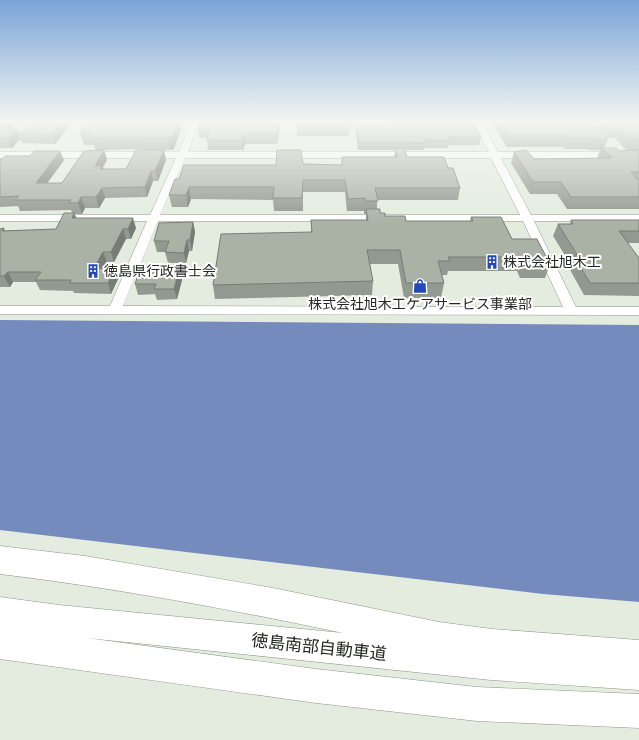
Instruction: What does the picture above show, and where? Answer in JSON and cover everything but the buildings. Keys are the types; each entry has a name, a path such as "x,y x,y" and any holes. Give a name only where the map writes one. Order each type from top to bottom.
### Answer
{"highway":[{"path":"0,560 85,570 273,603 439,638 492,645 639,656"},
{"name":"徳島南部自動車道","path":"0,612 58,620 491,664 639,674"},
{"path":"0,643 316,686 477,704 639,711"}],"street":[{"path":"115,309 182,156"},
{"path":"495,156 528,218 571,310"},
{"path":"0,218 639,218"},
{"path":"0,310 639,311"},
{"path":"0,310 639,311"}],"water":[{"path":"0,320 639,325 639,602 543,594 0,530"}],"place":[{"name":"株式会社旭木工","path":"492,262"},
{"name":"徳島県行政書士会","path":"93,271"},
{"name":"株式会社旭木工ケアサービス事業部","path":"420,286"}]}
